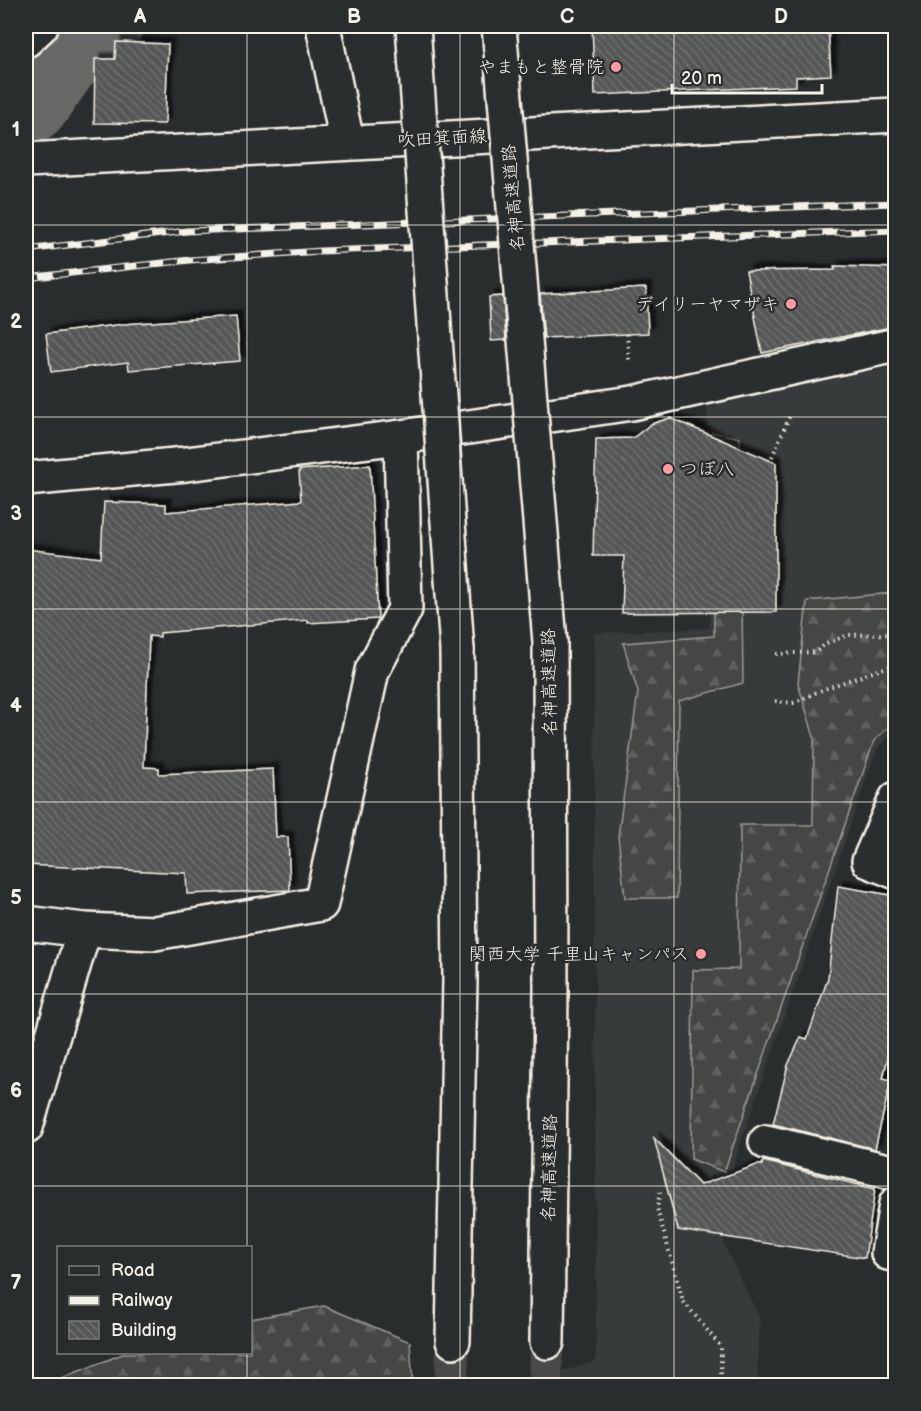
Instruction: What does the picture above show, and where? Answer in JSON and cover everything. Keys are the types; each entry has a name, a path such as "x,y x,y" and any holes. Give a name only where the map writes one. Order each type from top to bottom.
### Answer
{"main road":[{"path":"26,40 40,26"},
{"path":"324,26 347,142"},
{"path":"412,26 457,650 459,979 453,1341"},
{"name":"名神高速道路","path":"499,26 550,642 551,991 547,1341"},
{"name":"吹田箕面線","path":"26,160 896,115"},
{"path":"26,479 186,464 401,438 632,402 896,345"},
{"path":"26,923 84,930 155,933 321,904 372,671 405,609 401,438"},
{"path":"896,799 868,861 896,872"},
{"path":"26,1128 84,930"},
{"path":"766,1142 896,1173"},
{"path":"896,1204 888,1253 896,1255"}],"path":[{"path":"776,654 816,652 827,644 849,635 896,634"},
{"path":"775,701 793,703 824,689 896,664"},
{"path":"660,1192 657,1208 683,1301 720,1347 721,1386"}],"shaded area":[{"name":"関西大学 千里山キャンパス","path":"893,367 896,398 895,731 877,748 735,1160 723,1243 760,1319 757,1385 518,1386 596,1361 594,633 710,628 707,401"}],"green space":[{"path":"712,432 740,438 743,683 679,701 677,898 625,898 618,836 638,692 623,643 714,636"},
{"path":"895,560 895,721 874,741 724,1172 691,1159 693,970 739,969 740,825 813,825 814,737 798,683 807,601 893,593"},
{"path":"324,1306 410,1342 413,1385 44,1385 122,1354 252,1354 252,1319"}],"building":[{"path":"592,26 828,26 831,75 796,77 796,86 595,95"},
{"path":"116,42 168,44 165,124 94,123 95,59 115,59"},
{"path":"834,266 896,268 896,326 762,353 746,271 835,270"},
{"path":"646,288 648,333 544,338 540,294"},
{"path":"503,296 506,340 491,341 489,297"},
{"path":"236,316 240,361 129,370 128,362 51,372 46,334 124,324"},
{"path":"670,418 776,463 776,612 622,613 624,556 593,556 596,439 633,438 651,424"},
{"path":"370,465 378,619 308,623 308,620 160,633 160,637 149,636 144,767 159,768 159,774 273,769 276,837 288,837 290,890 187,894 186,873 26,865 26,549 101,558 104,502 166,504 166,512 301,501 299,470"},
{"path":"838,886 896,896 896,1025 883,1078 891,1080 875,1149 773,1124 788,1065 801,1037 807,1039 828,978"},
{"path":"654,1138 700,1185 762,1165 763,1161 875,1189 865,1258 678,1230"}],"waterway":[{"path":"26,100 58,54 97,26"}],"tunnel":[{"path":"451,1386 453,1341"},
{"path":"545,1386 547,1342"}],"railway":[{"path":"26,250 187,231 896,203"},
{"path":"26,278 190,260 321,251 896,230"}],"place":[{"name":"やまもと整骨院","path":"616,67"},
{"name":"デイリーヤマザキ","path":"791,304"},
{"name":"つぼ八","path":"668,469"},
{"name":"関西大学 千里山キャンパス","path":"701,954"}]}
